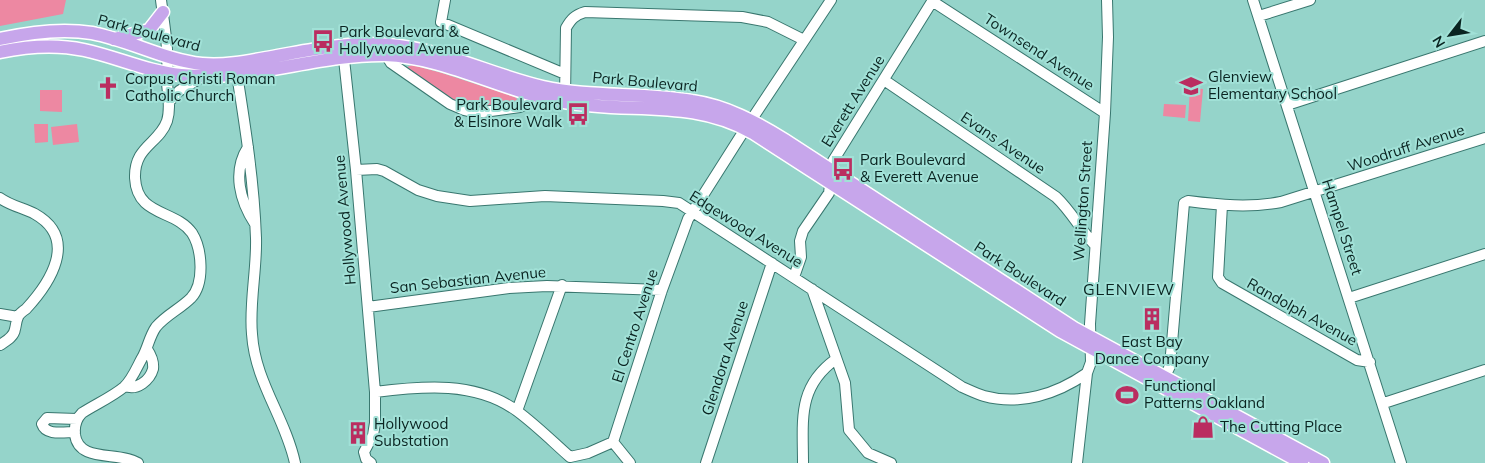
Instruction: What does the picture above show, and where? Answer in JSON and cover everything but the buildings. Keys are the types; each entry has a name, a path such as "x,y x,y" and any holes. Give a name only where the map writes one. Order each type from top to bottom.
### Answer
{"main road":[{"path":"114,39 148,30 162,6"},
{"name":"Park Boulevard","path":"0,39 33,32 70,31 114,39 179,60 236,68"},
{"name":"Park Boulevard","path":"2,54 28,47 50,46 83,49 167,73 202,77 236,68 343,52 380,44 422,49 442,54 565,97"},
{"name":"Park Boulevard","path":"343,52 386,55 426,61 544,98 593,95 668,98 694,101 731,112 1044,308 1090,342 1302,463"},
{"name":"Park Boulevard","path":"1163,382 1323,463"}],"street":[{"path":"445,0 441,22 565,74"},
{"name":"El Centro Avenue","path":"612,442 662,290 688,219 748,124 831,0"},
{"name":"Townsend Avenue","path":"933,0 1105,112"},
{"name":"Everett Avenue","path":"794,277 801,257 800,240 802,231 829,193 833,161 933,0"},
{"name":"Wellington Street","path":"1077,463 1087,373 1091,362 1090,342 1094,244 1105,112 1108,37 1107,0"},
{"name":"Hampel Street","path":"1253,0 1402,463"},
{"path":"1259,16 1310,0"},
{"path":"138,463 125,458 89,455 79,447 74,432 77,419 82,413 125,386 147,349 156,327 192,296 196,290 199,278 200,261 198,248 192,234 185,225 174,218 153,210 139,194 135,180 136,166 141,153 163,129 169,112 167,56 162,6"},
{"path":"565,97 566,28 571,19 585,12 742,17 768,22 804,40"},
{"path":"1287,104 1485,41"},
{"name":"Hollywood Avenue","path":"343,52 356,170 375,392 373,435 364,452 366,458 371,463"},
{"path":"386,55 391,63 443,99 464,110 476,113 520,107 544,98"},
{"path":"236,68 248,147 242,157 239,185 241,199 255,225 256,241 252,334 258,370 286,433 294,463"},
{"path":"169,102 180,91 202,77"},
{"name":"Evans Avenue","path":"884,80 1056,197 1067,207 1082,231 1094,244"},
{"name":"Woodruff Avenue","path":"1163,382 1170,366 1184,203 1188,201 1222,205 1262,206 1281,202 1316,193 1485,138"},
{"name":"Edgewood Avenue","path":"356,170 384,171 418,190 452,200 489,201 546,196 679,203 962,387 982,396 1001,400 1041,396 1059,390 1087,373"},
{"path":"0,198 35,214 46,222 53,232 58,249 58,260 52,273 35,299 18,317 15,332 0,345"},
{"name":"Randolph Avenue","path":"1222,205 1218,277 1222,283 1357,360 1370,362"},
{"path":"1349,298 1485,254"},
{"name":"Glendora Avenue","path":"706,463 772,263"},
{"path":"517,411 562,285"},
{"name":"San Sebastian Avenue","path":"368,307 509,288 562,285 662,290"},
{"path":"812,289 845,383 849,430 868,453 879,461 891,463"},
{"path":"0,314 18,317"},
{"path":"125,386 130,388 140,386 149,378 153,367 152,358 147,349"},
{"path":"803,463 805,402 815,379 836,359"},
{"path":"1384,403 1485,370"},
{"path":"375,392 414,387 450,387 487,396 517,411 568,460 612,442 630,463"},
{"path":"74,432 47,432 42,424 47,418 77,419"}],"shaded area":[{"path":"0,0 66,0 63,14 0,26"},
{"path":"412,65 442,73 517,99 515,104 491,107 473,108 460,105 444,97 407,70 407,67"},
{"path":"1190,88 1203,89 1200,122 1188,121"},
{"path":"40,90 62,90 62,112 40,111"},
{"path":"1164,104 1186,105 1185,118 1163,116"},
{"path":"34,124 48,124 48,142 35,143"},
{"path":"77,124 79,142 53,145 51,127"}],"place":[{"name":"Park Boulevard & Hollywood Avenue","path":"323,41"},
{"name":"Glenview Elementary School","path":"1191,86"},
{"name":"Corpus Christi Roman Catholic Church","path":"108,88"},
{"name":"Park Boulevard & Elsinore Walk","path":"578,114"},
{"name":"Park Boulevard & Everett Avenue","path":"843,169"},
{"name":"East Bay Dance Company","path":"1152,319"},
{"name":"Functional Patterns Oakland","path":"1127,395"},
{"name":"The Cutting Place","path":"1203,427"},
{"name":"Hollywood Substation","path":"358,433"}],"district":[{"name":"GLENVIEW","path":"1129,289"}]}
